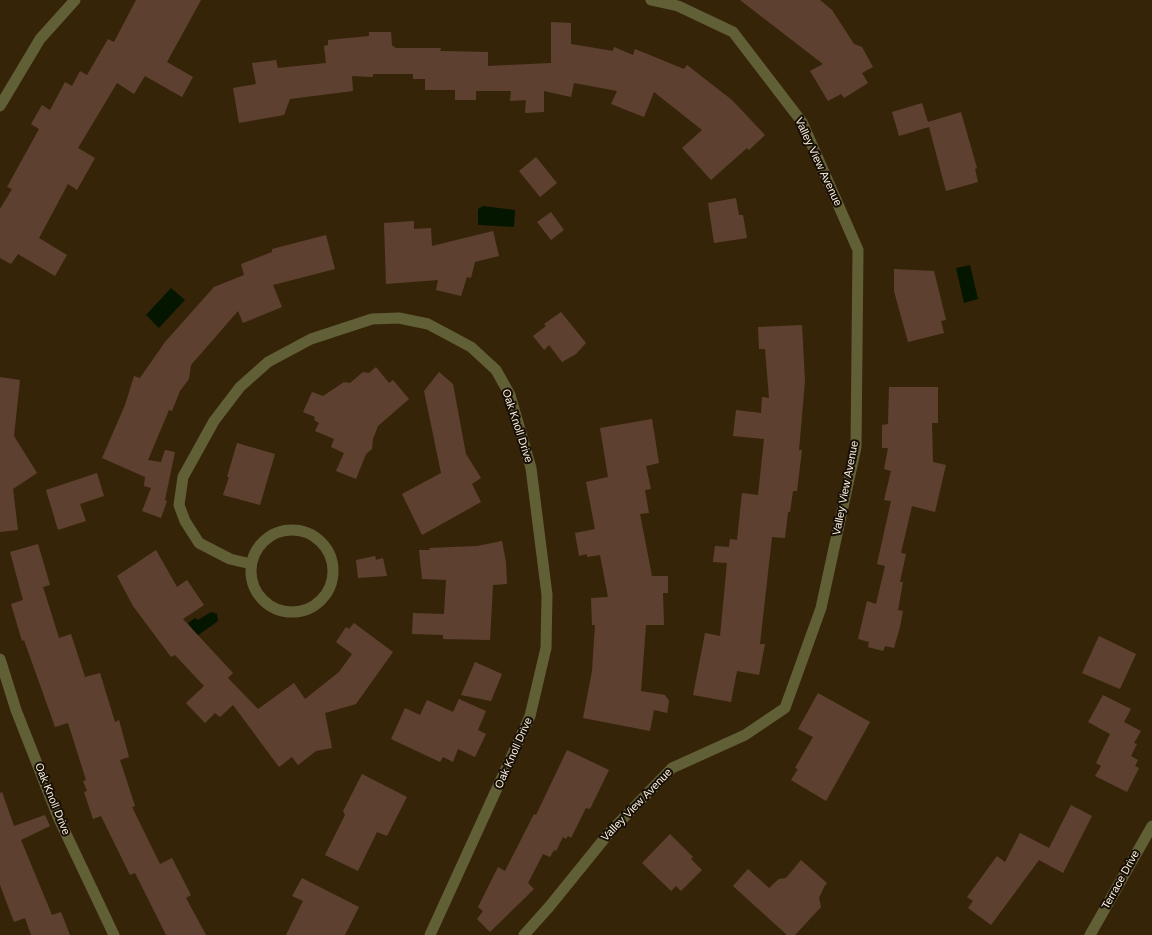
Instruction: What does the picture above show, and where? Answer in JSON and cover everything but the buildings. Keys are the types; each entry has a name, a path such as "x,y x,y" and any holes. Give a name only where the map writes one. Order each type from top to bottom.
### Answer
{"street":[{"path":"0,106 40,39 75,0"},
{"name":"Valley View Avenue","path":"524,935 549,907 609,832 672,768 745,735 785,708 821,608 856,447 858,250 802,122 733,32 678,6 651,0"},
{"name":"Oak Knoll Drive","path":"251,564 230,559 199,542 185,521 179,506 183,477 214,421 240,386 268,362 311,339 372,319 399,318 428,324 471,347 496,370 510,395 531,468 547,595 546,648 530,716 430,935"},
{"path":"289,530 307,532 322,542 332,558 333,577 326,594 312,607 295,612 277,609 262,599 252,583 251,564 258,547 271,535 289,530"},
{"name":"Oak Knoll Drive","path":"0,658 16,710 58,817 114,935"},
{"name":"Terrace Drive","path":"1090,935 1152,826"}],"shaded area":[{"path":"483,206 515,210 514,227 478,225 478,209"},
{"path":"970,265 978,299 964,303 956,268"},
{"path":"171,288 185,300 159,328 146,315"},
{"path":"211,612 217,614 218,621 197,636 188,623 195,618 198,620"}]}
